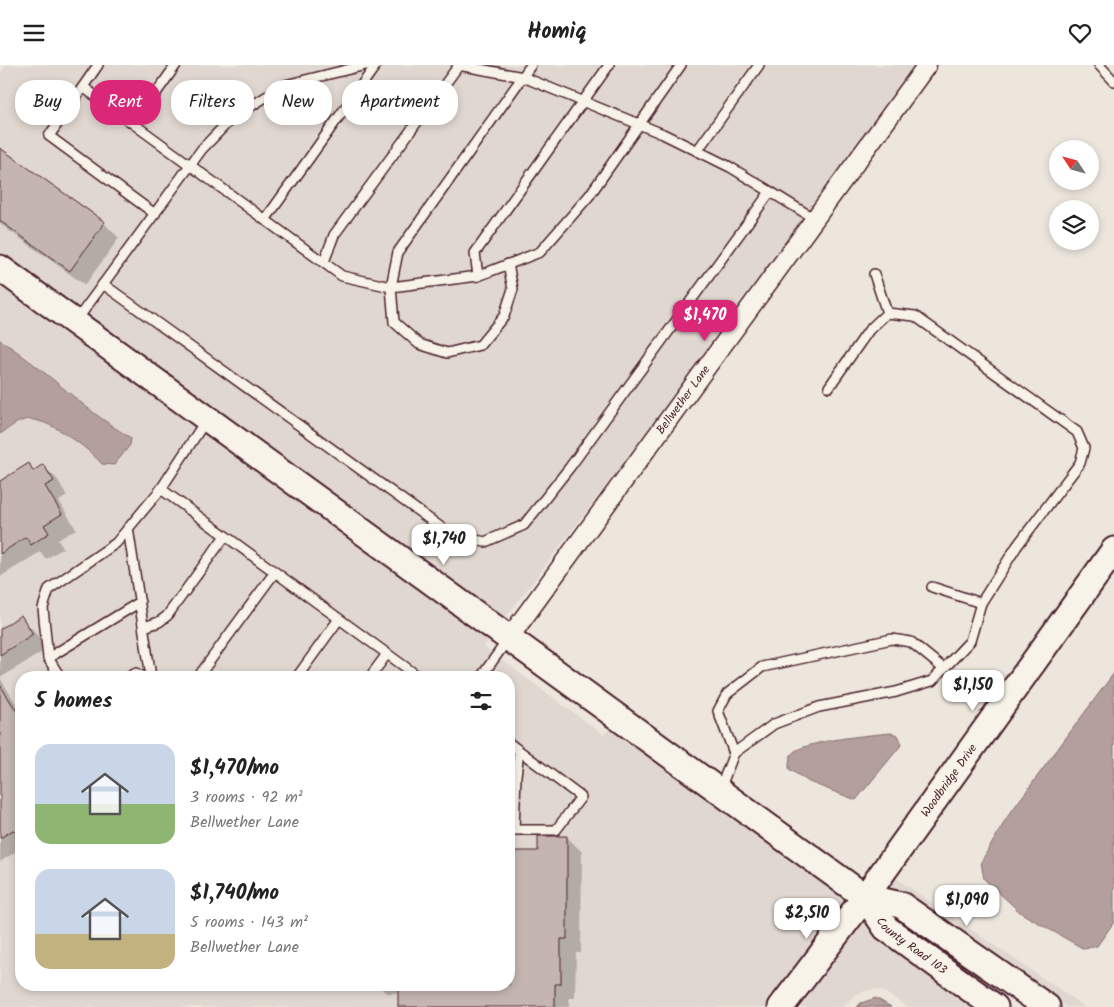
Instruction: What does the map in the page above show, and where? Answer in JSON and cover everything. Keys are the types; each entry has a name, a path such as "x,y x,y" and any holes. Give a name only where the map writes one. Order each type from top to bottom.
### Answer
{"street":[{"name":"Bellwether Lane","path":"509,638 927,65"},
{"path":"0,268 865,897"},
{"name":"Woodbridge Drive","path":"781,1007 865,897 1114,550"},
{"name":"County Road 103","path":"865,897 886,928 995,1007"},
{"name":"County Road 103","path":"865,897 901,905 1047,1007"}],"lane":[{"path":"98,65 49,136 155,214"},
{"path":"161,86 176,65"},
{"path":"75,323 202,149 232,118 285,85 366,65"},
{"path":"266,220 376,65"},
{"path":"324,263 334,235 459,65 523,77 639,124 730,167 815,219"},
{"path":"508,264 513,289 504,316 480,345 448,353 419,344 394,322 391,287 398,252 531,65"},
{"path":"478,276 475,253 609,65"},
{"path":"135,125 342,276 391,287 478,276 540,252 589,196 681,65"},
{"path":"697,151 759,65"},
{"path":"1098,65 1114,80"},
{"path":"83,87 90,92"},
{"path":"103,285 450,534 485,542 524,525 570,467 770,192"},
{"path":"874,274 887,313"},
{"path":"829,387 870,330 887,313"},
{"path":"719,791 734,753 774,724 819,707 896,692 932,681 970,641 981,603 1017,547 1080,463 1084,448 1077,432 915,316 887,313"},
{"path":"56,671 48,658 43,608 49,589 116,543 161,489 207,419"},
{"path":"161,489 411,671"},
{"path":"128,528 150,671"},
{"path":"144,627 159,622 167,616 225,536"},
{"path":"202,671 275,573"},
{"path":"932,587 981,603"},
{"path":"48,658 140,602"},
{"path":"300,671 339,619"},
{"path":"485,671 509,638"},
{"path":"734,753 718,711 727,694 762,667 892,639 911,642 944,669"},
{"path":"374,671 387,654"},
{"path":"515,748 581,797 556,830 515,829"},
{"path":"515,787 519,751"}],"shaded area":[{"path":"6,65 926,65 503,621 0,255 0,74"},
{"path":"0,281 490,638 484,647 604,735 611,726 849,899 766,1007 0,1007 0,434 24,420 41,421 67,435 93,454 101,464 131,438 79,403 27,357 0,340"},
{"path":"0,340 17,351 113,427 131,438 130,445 114,465 102,464 66,434 44,423 33,420 24,420 0,434"},
{"path":"1114,673 1114,922 1097,946 1084,949 1021,913 984,879 981,862 1008,816"},
{"path":"891,733 898,735 902,744 856,800 809,782 789,769 789,761 792,755 795,751 804,747 842,739"},
{"path":"894,877 1085,1007 1066,1007 1034,984 884,891"},
{"path":"865,917 977,1007 908,1007 881,990 872,989 856,994 843,1007 796,1007"},
{"path":"876,998 891,1007 857,1007 861,1003"}],"building":[{"path":"0,148 105,222 70,271 0,221"},
{"path":"29,463 33,471 43,464 54,481 45,486 62,514 44,525 49,533 31,545 26,537 0,554 0,481"},
{"path":"21,615 33,634 0,655 0,629"},
{"path":"0,685 15,709 15,832 13,830 0,838"},
{"path":"538,836 567,836 567,939 561,939 561,984 555,984 555,1007 398,1007 398,991 515,991 515,851 538,851"}]}
